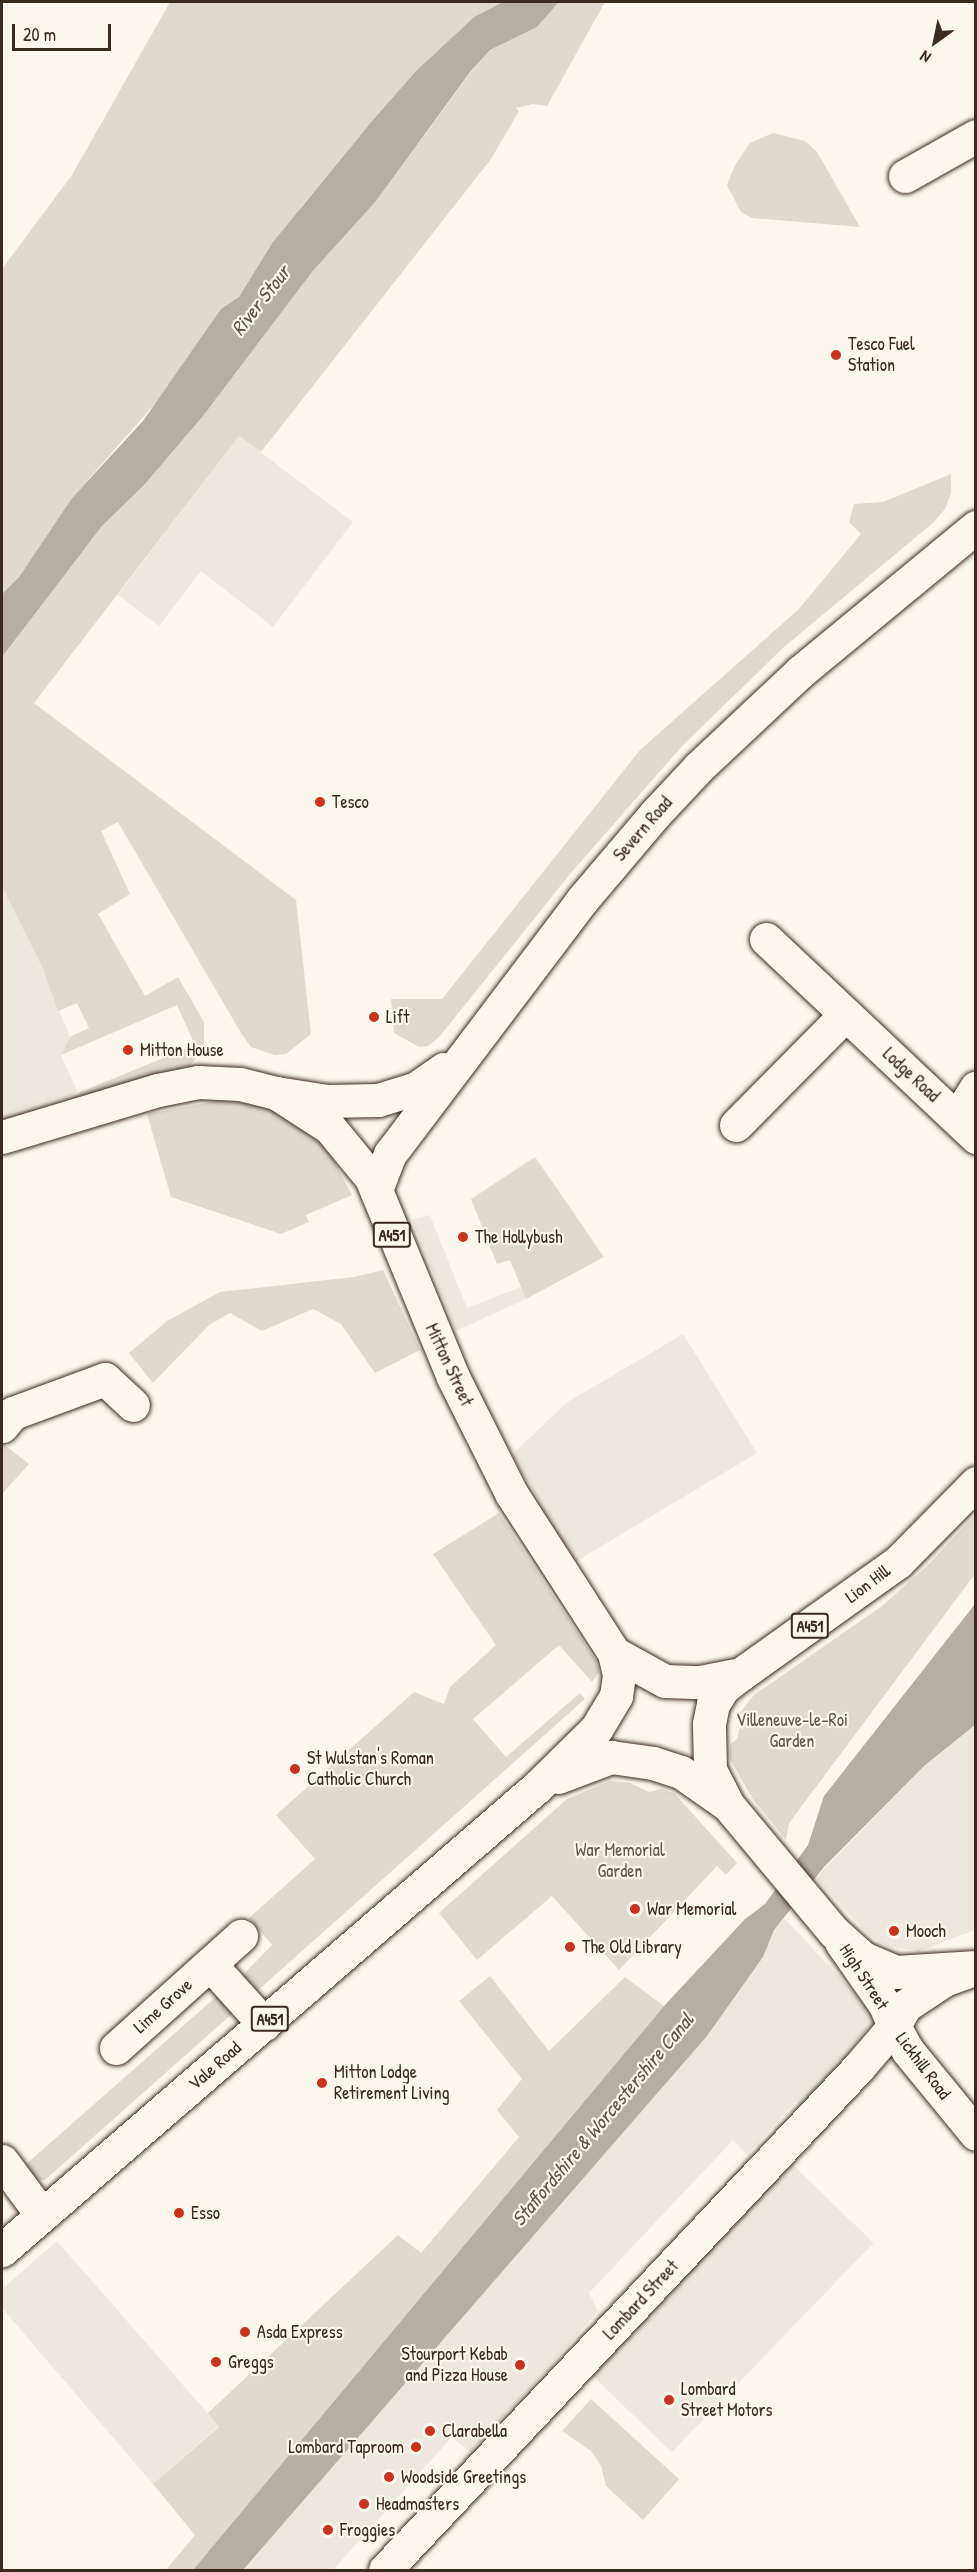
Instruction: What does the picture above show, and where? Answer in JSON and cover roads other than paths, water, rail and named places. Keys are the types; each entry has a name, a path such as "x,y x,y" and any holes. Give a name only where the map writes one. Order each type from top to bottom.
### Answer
{"street":[{"path":"905,176 975,136"},
{"name":"Severn Road","path":"376,1190 390,1154 469,1048 618,857 699,767 800,672 975,526"},
{"name":"Lodge Road","path":"766,939 966,1127"},
{"path":"736,1125 846,1014"},
{"name":"Mitton Street","path":"2,1137 179,1085 222,1082 301,1099 361,1102 398,1096 438,1074 469,1048"},
{"path":"966,1127 975,1088"},
{"name":"Mitton Street","path":"276,1093 330,1128 365,1169 376,1190 403,1263 449,1367 511,1493 614,1653"},
{"path":"2,1426 14,1413 105,1379 134,1405"},
{"name":"Lion Hill","path":"614,1653 647,1675 665,1681 700,1682 741,1674 898,1562 975,1483"},
{"name":"A451","path":"537,1787 583,1744 608,1710 619,1676 614,1653"},
{"path":"741,1674 723,1688 713,1704 709,1724 710,1769 728,1805 824,1921"},
{"path":"537,1787 571,1769 598,1760 623,1757 681,1772 728,1805"},
{"name":"Vale Road","path":"2,2250 537,1787"},
{"name":"High Street","path":"824,1921 864,1958 896,1972 975,1968"},
{"name":"High Street","path":"824,1921 885,2005 894,2026"},
{"name":"Lime Grove","path":"116,2048 241,1936"},
{"path":"210,1964 264,2024"},
{"name":"High Street","path":"894,2026 905,2006 919,1995 975,1968"},
{"name":"Lickhill Road","path":"894,2026 908,2051 975,2134"},
{"name":"Lombard Street","path":"385,2571 894,2026"},
{"path":"2,2161 42,2215"}],"water":[{"name":"River Stour","path":"503,2 559,2 537,27 490,50 470,72 376,201 312,272 203,416 145,484 102,526 2,657 2,594 19,577 72,498 143,421 221,309 239,297 273,242 372,121 416,71 474,17"},
{"name":"Staffordshire & Worcestershire Canal","path":"975,1604 975,1725 924,1766 824,1867 774,1930 763,1957 707,2036 243,2570 193,2570 664,2006 745,1919 765,1904 808,1845 824,1796"}],"place":[{"name":"Tesco Fuel Station","path":"836,355"},
{"name":"Tesco","path":"320,802"},
{"name":"Lift","path":"374,1017"},
{"name":"Mitton House","path":"128,1050"},
{"name":"The Hollybush","path":"463,1237"},
{"name":"St Wulstan's Roman Catholic Church","path":"295,1769"},
{"name":"War Memorial","path":"635,1909"},
{"name":"Mooch","path":"894,1931"},
{"name":"The Old Library","path":"570,1947"},
{"name":"Mitton Lodge Retirement Living","path":"322,2083"},
{"name":"Esso","path":"179,2213"},
{"name":"Asda Express","path":"245,2332"},
{"name":"Greggs","path":"216,2362"},
{"name":"Stourport Kebab and Pizza House","path":"520,2365"},
{"name":"Lombard Street Motors","path":"669,2400"},
{"name":"Clarabella","path":"430,2431"},
{"name":"Lombard Taproom","path":"416,2447"},
{"name":"Woodside Greetings","path":"389,2477"},
{"name":"Headmasters","path":"364,2504"},
{"name":"Froggies","path":"328,2530"}],"park label":[{"name":"Villeneuve-le-Roi Garden","path":"792,1731"},
{"name":"War Memorial Garden","path":"620,1861"}]}
